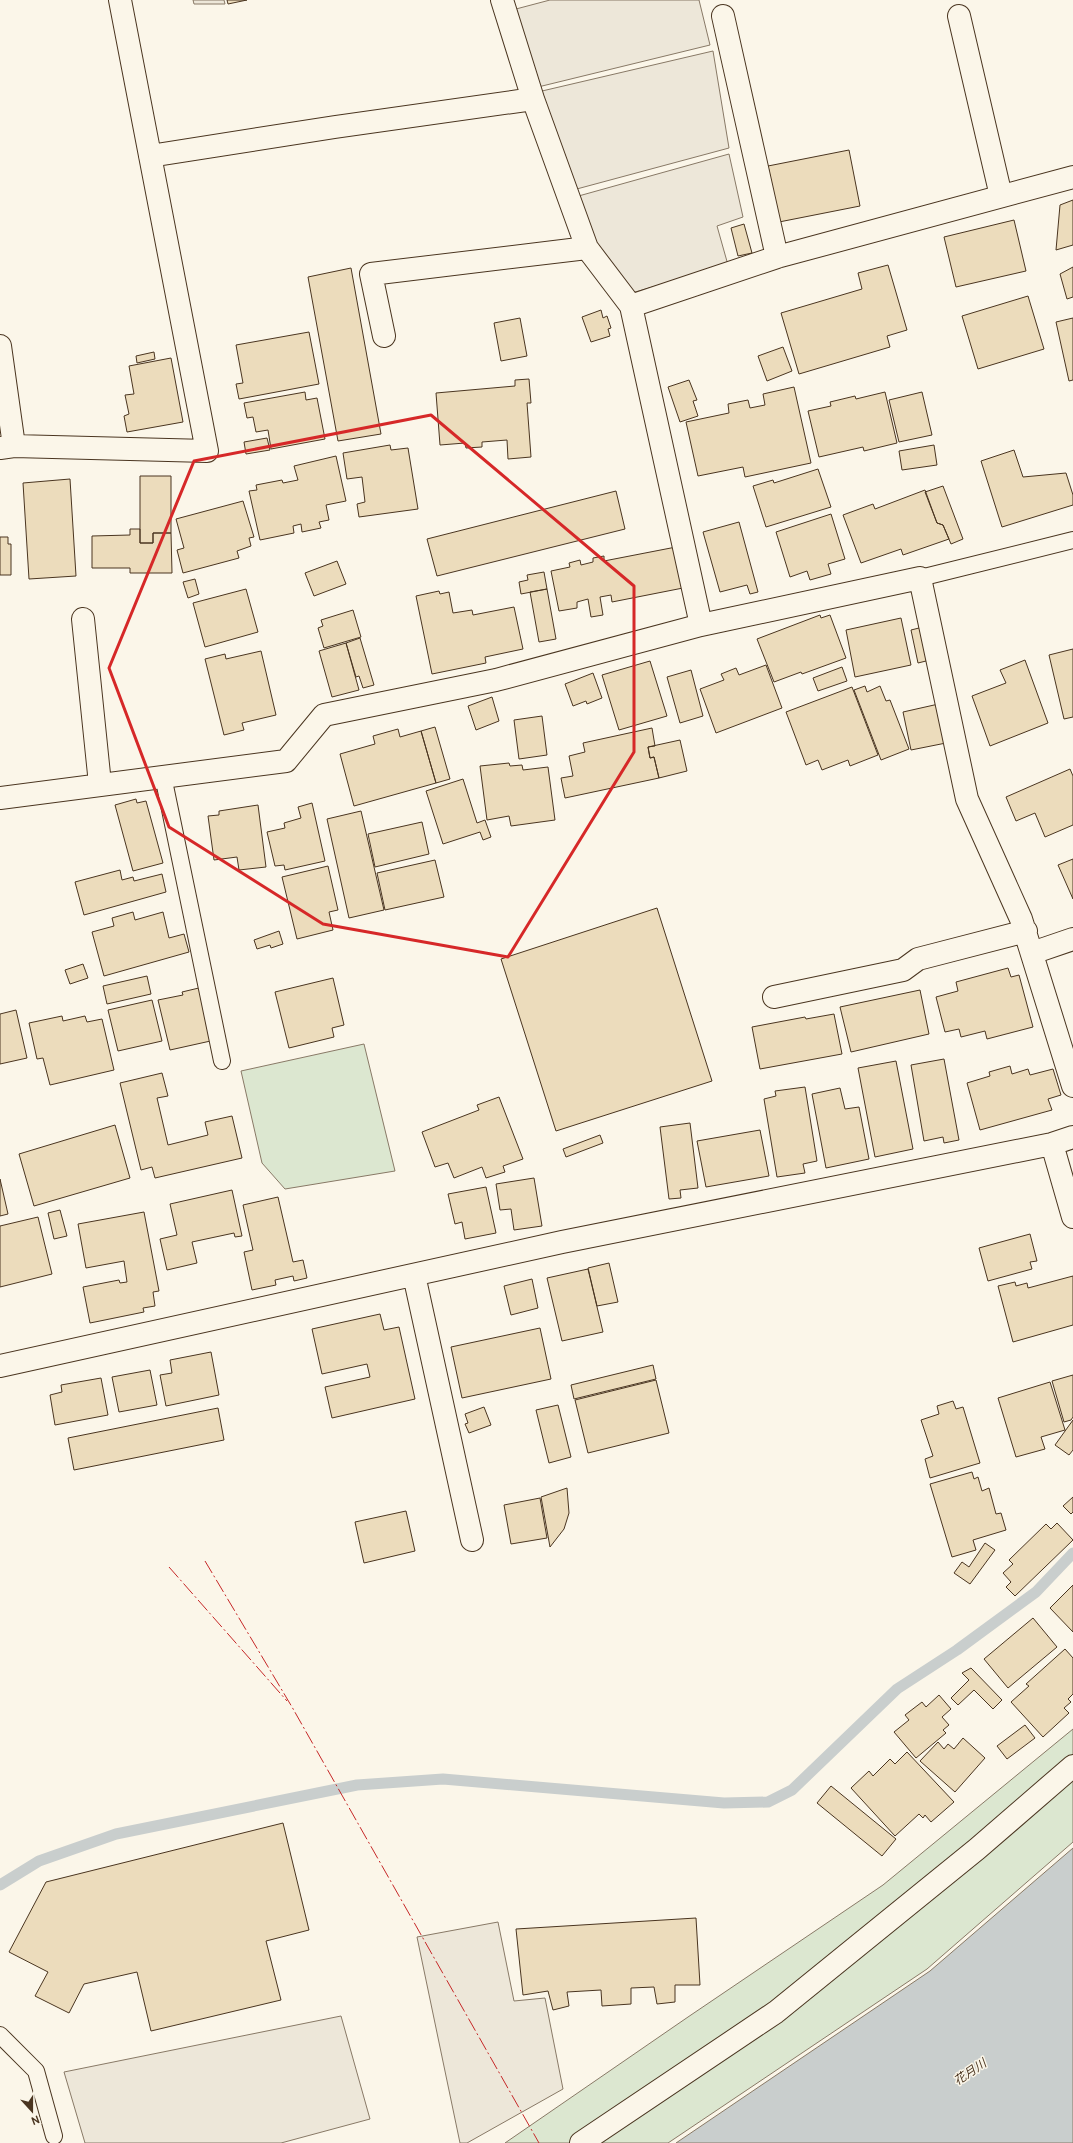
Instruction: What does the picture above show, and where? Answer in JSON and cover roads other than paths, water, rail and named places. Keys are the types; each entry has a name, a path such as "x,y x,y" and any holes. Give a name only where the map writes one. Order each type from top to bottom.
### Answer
{"street":[{"path":"0,346 7,447 207,452 120,0"},
{"path":"502,0 533,99 588,248 631,306 701,625"},
{"path":"723,16 777,257"},
{"path":"958,16 1001,196"},
{"path":"150,156 335,127 533,99"},
{"path":"631,306 777,257 1073,177"},
{"path":"384,336 371,274 588,248"},
{"path":"0,798 286,761 324,715 496,680 701,625 920,578 935,655 967,799 1026,931 1073,1086"},
{"path":"83,620 100,784"},
{"path":"774,997 903,970 918,959 1026,931"},
{"path":"1032,953 1073,939"},
{"path":"0,1366 562,1242 1052,1144 1073,1137"},
{"path":"1052,1144 1073,1217"},
{"path":"414,1275 472,1540"},
{"path":"581,2143 776,2012 977,1850 1073,1766"}],"lane":[{"path":"920,578 1073,540"},
{"path":"163,776 222,1061"},
{"path":"0,2035 36,2072 54,2136"}],"water":[{"name":"花月川","path":"1073,1848 1073,2143 676,2143 930,1971"}],"waterway":[{"path":"0,1885 39,1861 116,1834 357,1785 443,1779 724,1803 768,1802 792,1790 897,1689 957,1650 1036,1592 1073,1553"}]}
